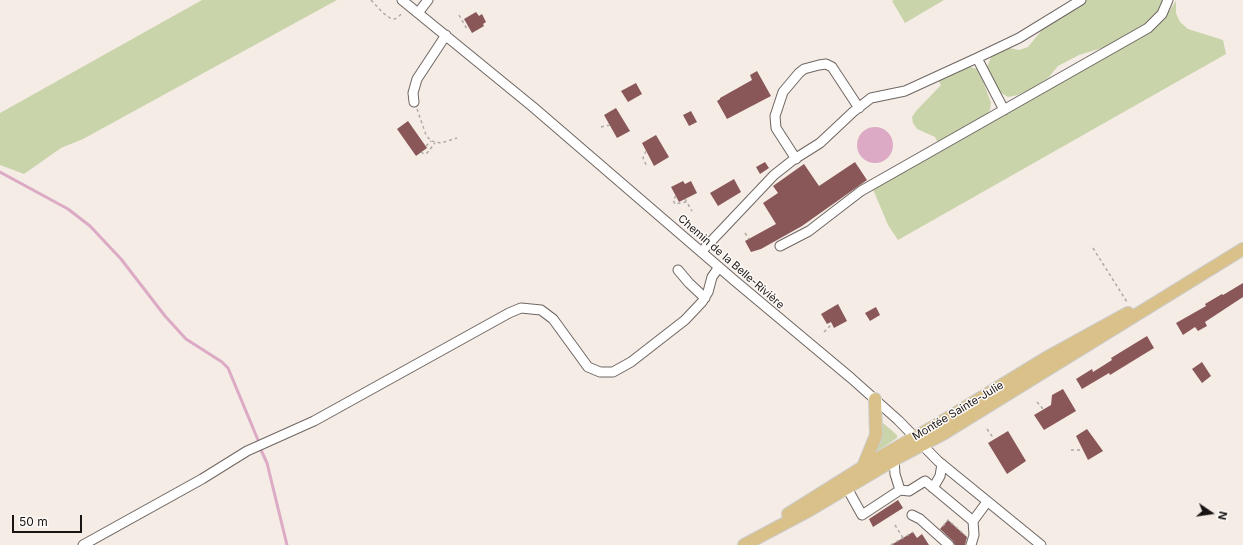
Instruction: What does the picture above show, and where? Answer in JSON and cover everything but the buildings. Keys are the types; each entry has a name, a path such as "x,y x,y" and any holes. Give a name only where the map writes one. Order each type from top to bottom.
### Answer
{"main road":[{"name":"Montée Sainte-Julie","path":"744,545 804,504 863,467 919,441 943,434 1114,330 1243,248"},
{"name":"Montée Sainte-Julie","path":"744,545 808,511 894,460 919,441 1046,358 1132,311 1178,288"},
{"path":"863,467 876,435 875,399"}],"street":[{"name":"Chemin de la Belle-Rivière","path":"402,0 533,107 875,399 942,464 1041,545"},
{"path":"418,13 428,0"},
{"path":"701,252 752,196 774,175 796,158 821,142 871,98 905,91 977,58 1019,38 1081,0"},
{"path":"780,246 809,231 861,191 1148,28 1162,14 1168,0"},
{"path":"414,102 413,93 417,79 446,35"},
{"path":"977,58 1004,110"},
{"path":"796,158 776,128 775,116 783,92 804,69 826,64 832,67 859,108"},
{"path":"83,545 202,479 247,451 314,421 509,313 521,308 533,308 547,313 560,327 583,363 593,371 607,373 613,372 631,362 684,320 705,298 712,277 719,267"},
{"path":"678,270 688,283 705,298"},
{"path":"894,460 895,474 900,490"},
{"path":"933,488 939,480 942,464"},
{"path":"847,488 862,515 900,490 909,491 925,481 972,521 974,535 971,545"},
{"path":"972,521 987,502"},
{"path":"912,515 920,519 949,545"}],"path":[{"path":"371,0 390,18 400,16 410,6"},
{"path":"459,15 467,29 470,28"},
{"path":"414,102 421,123 431,141 435,143 446,142 457,138"},
{"path":"601,127 610,124"},
{"path":"426,146 431,141"},
{"path":"422,152 424,154 427,153 435,143"},
{"path":"646,151 643,158 647,167"},
{"path":"676,196 673,200 676,204 687,202"},
{"path":"685,199 692,211"},
{"path":"745,233 749,239"},
{"path":"1093,248 1132,311"},
{"path":"824,332 832,324"},
{"path":"1037,402 1043,409"},
{"path":"987,429 994,439"},
{"path":"1071,450 1082,450"},
{"path":"938,531 948,520 965,536"},
{"path":"895,525 903,538"},
{"path":"891,545 913,532"}],"green space":[{"path":"202,0 337,0 83,139 61,148 24,174 0,165 0,113"},
{"path":"944,0 905,23 892,1"},
{"path":"1085,0 1163,0 1155,18 1146,25 1105,47 1079,55 1058,66 1048,78 1018,95 1008,97 1000,92 992,81 987,67 991,57 1002,50 1009,48 1019,50 1028,47 1041,31 1064,12"},
{"path":"1176,1 1176,13 1180,22 1188,29 1223,40 1226,54 898,240 888,225 872,187 1165,17"},
{"path":"970,67 977,69 982,78 991,103 990,110 985,117 938,143 935,137 917,129 913,123 912,117 941,85 938,80"},
{"path":"883,423 897,435 897,438 876,452 881,424"}],"shaded area":[{"path":"875,127 888,132 893,145 888,158 875,163 862,158 857,145 862,132"}],"waterway":[{"path":"0,172 68,209 90,226 121,259 165,316 186,339 222,362 228,368 258,440"},
{"path":"261,450 267,463 287,545"}]}
